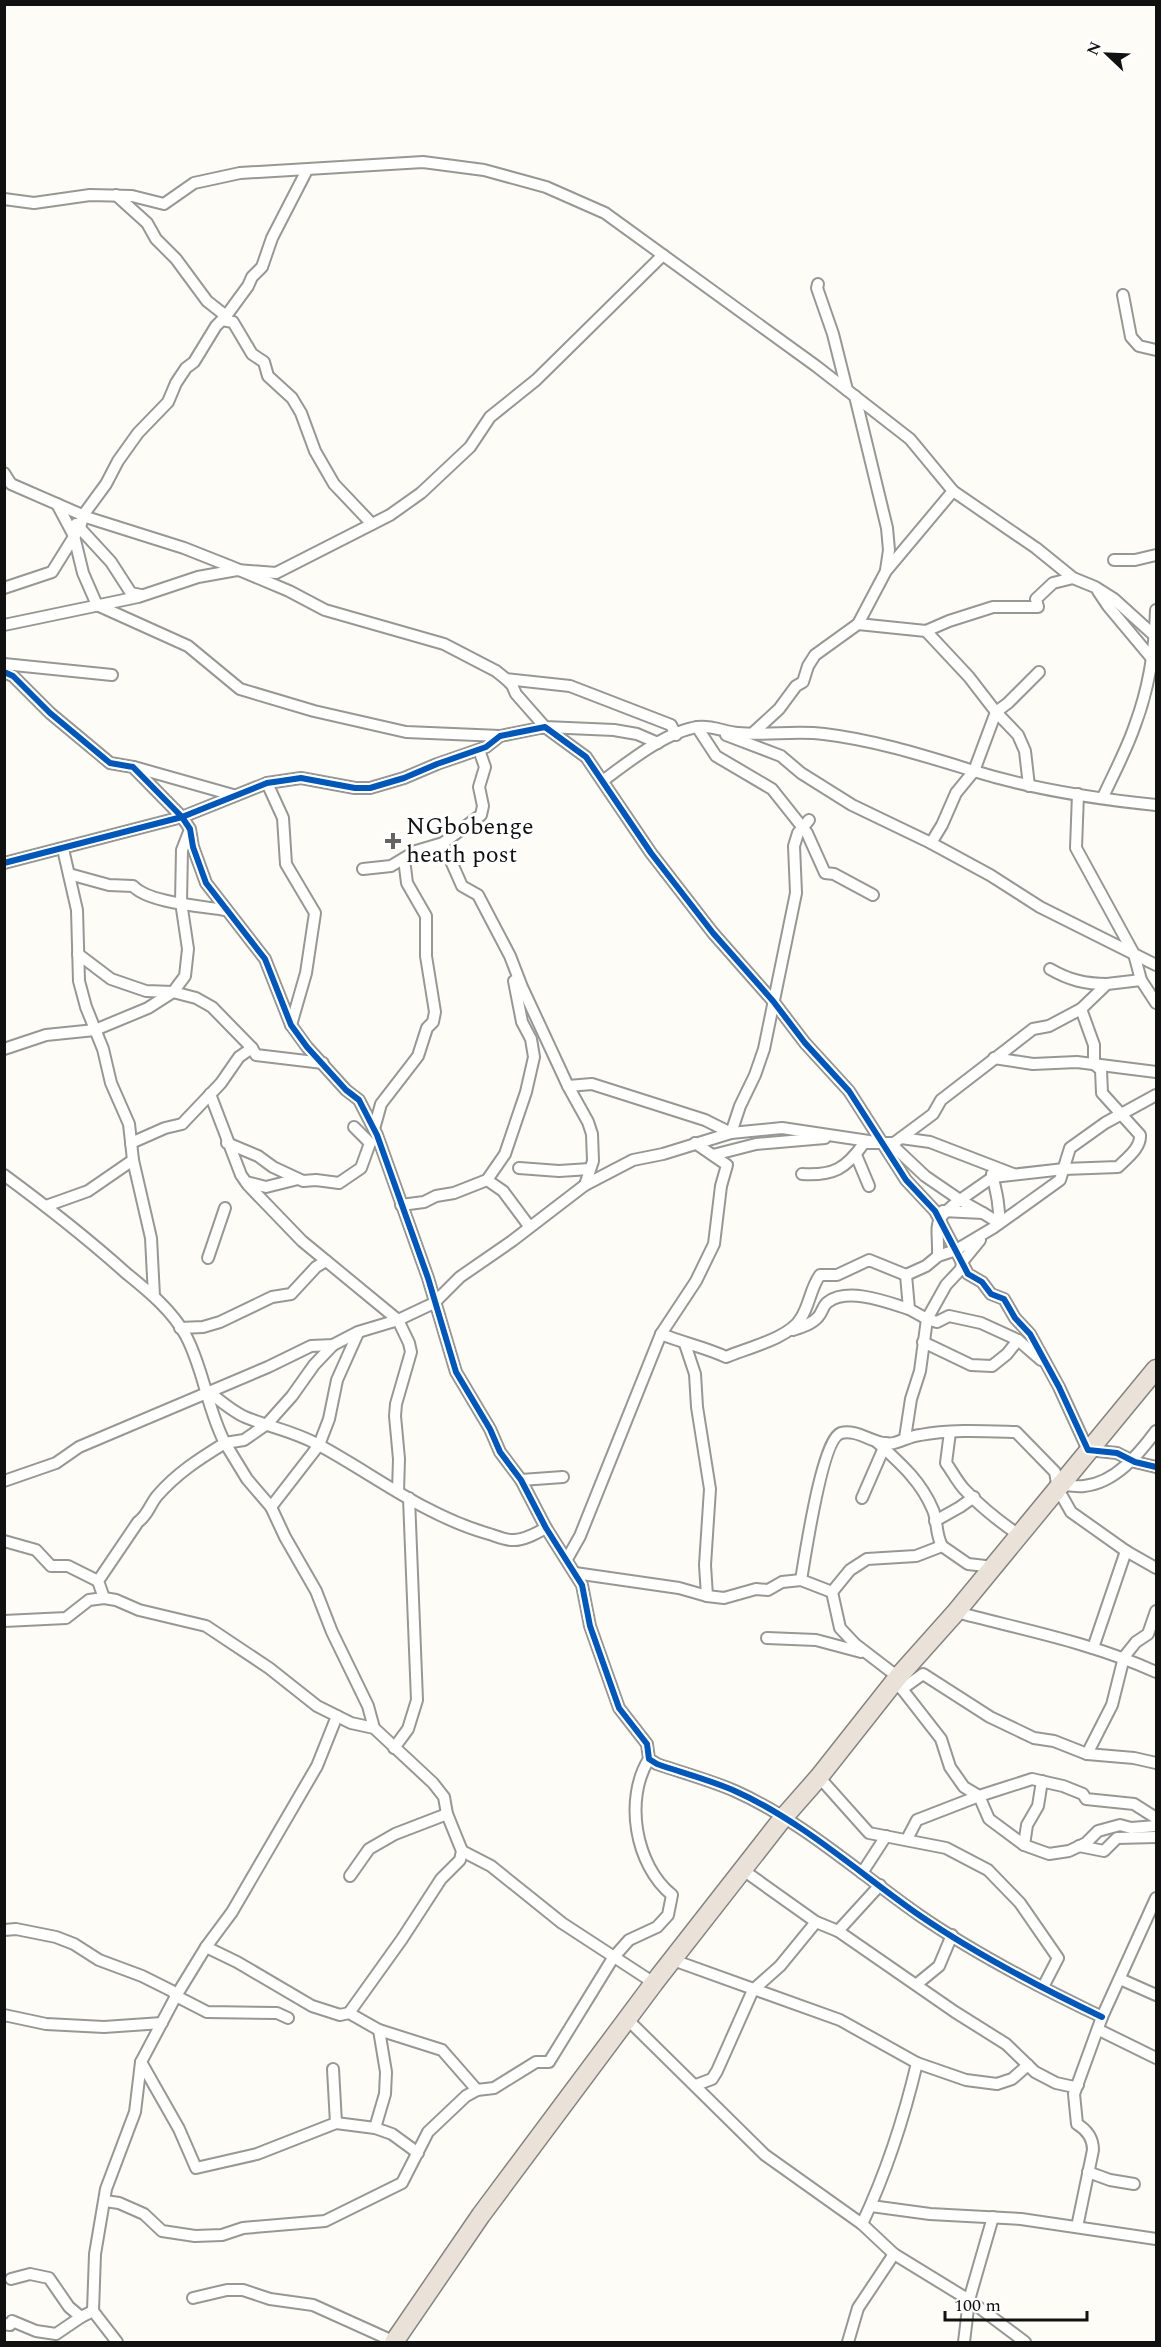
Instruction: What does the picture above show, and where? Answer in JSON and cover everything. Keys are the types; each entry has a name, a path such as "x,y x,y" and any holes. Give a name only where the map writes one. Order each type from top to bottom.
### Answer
{"highway":[{"path":"394,2342 481,2215 654,1983 783,1818 900,1683 1156,1369"}],"street":[{"path":"4,199 34,203 90,195 116,195 132,196 164,204 194,183 240,173 423,162 484,170 546,187 595,209 663,255 851,393 910,439 953,491 1036,548 1074,578 1114,598 1156,637"},
{"path":"4,588 52,572 77,532 83,516 138,433 168,402 176,383 186,368 195,362 216,326 262,267 272,238 307,170"},
{"path":"116,195 147,223 156,239 176,259 207,301 224,318 233,322 252,354 264,362 268,376 292,398 301,413 315,451 334,484 372,524"},
{"path":"4,625 142,596 198,577 237,570 276,573 390,515 421,493 470,447 490,417 536,380 663,255"},
{"path":"818,284 817,288 871,454 887,528 889,550 886,571"},
{"path":"1123,295 1131,337 1139,346 1156,350"},
{"path":"4,473 11,484 83,516 184,548 289,591 325,610 444,644 496,671 506,679 545,727 586,757 604,780 651,853 713,933 773,1001 805,1043 849,1091 886,1143 906,1180 940,1214 968,1274 982,1282 991,1294 1004,1299 1015,1318 1030,1334 1059,1386 1088,1450 1117,1453 1131,1460 1156,1467"},
{"path":"754,732 779,709 796,686 803,682 808,666 815,655 858,624 886,571 953,491"},
{"path":"57,504 77,532 111,562 131,593 142,596"},
{"path":"77,532 83,573 96,605 188,646 240,689 314,711 406,732 500,736 545,727 614,730 638,734 658,743"},
{"path":"1114,560 1135,560 1156,555"},
{"path":"858,624 926,631 993,607 1038,607 1036,599 1053,583 1074,578"},
{"path":"1095,587 1154,661"},
{"path":"1103,797 1135,726 1147,686 1154,661 1156,610"},
{"path":"926,631 969,677 1023,743 1029,786"},
{"path":"4,664 112,675"},
{"path":"4,672 13,676 50,713 110,763 133,767 233,795"},
{"path":"931,843 956,793 974,771 996,712 1039,672"},
{"path":"506,679 554,683 585,691 671,725 676,735"},
{"path":"702,727 716,756 772,789 806,824 825,873 834,874 873,895"},
{"path":"702,727 780,756 801,773 852,805 931,843 990,875 1040,907 1156,965"},
{"path":"604,780 658,743 702,727 739,733 825,734 881,744 1029,786 1156,805"},
{"path":"4,863 182,817 267,783 301,778 355,788 370,788 479,750 500,736"},
{"path":"363,869 392,867 416,851 442,843 481,815 483,806 479,787 485,767 479,750"},
{"path":"105,2201 119,2203 144,2214 162,2231 195,2236 222,2235 243,2228 325,2221 402,2183 428,2132 458,2103 477,2090 494,2088 536,2062 549,2062 613,1958 629,1940 657,1927 668,1915 672,1903 672,1895 652,1874 643,1856 638,1832 637,1799 641,1771 649,1759 647,1744 619,1708 590,1626 582,1585 546,1528 521,1480 500,1452 490,1429 456,1372 428,1278 374,1129 359,1100 346,1090 291,1025 265,959 206,884 193,847 190,829 182,817 133,767"},
{"path":"267,783 284,818 286,864 315,913 306,973 291,1025"},
{"path":"1078,794 1076,848 1134,954 1141,980 1156,1003"},
{"path":"732,1133 740,1106 764,1049 796,893 794,846 798,833 806,824"},
{"path":"4,1049 46,1035 95,1030 148,1008 173,993 185,976 188,949 181,902 182,850 190,829"},
{"path":"442,843 462,886 478,895 512,961 568,1086 588,1122 592,1134 593,1161 585,1185"},
{"path":"63,849 77,910 79,981 103,1049 111,1083 129,1124 133,1160 151,1238 154,1296"},
{"path":"374,1129 381,1104 418,1056 435,1012 426,957 426,916 407,883 404,859"},
{"path":"69,874 109,885 133,886 139,892 225,910"},
{"path":"78,954 111,979 146,991 196,998 212,1007 252,1047 256,1055 323,1064"},
{"path":"512,961 522,1022 534,1049 534,1057"},
{"path":"1050,969 1068,980 1090,984 1141,980"},
{"path":"802,1174 827,1175 856,1155 864,1143 886,1143 901,1138 933,1114 941,1100 994,1058 1034,1029 1049,1026 1081,1009 1107,984"},
{"path":"938,1256 936,1224 940,1214 993,1178 1064,1169 1118,1167 1133,1152 1141,1139 1140,1135 1102,1093 1101,1070 1094,1064 1094,1045 1081,1009"},
{"path":"401,1204 424,1202 487,1180 505,1154 513,1135 534,1057 544,1033"},
{"path":"131,1143 165,1128 182,1124 221,1083 239,1057 252,1047"},
{"path":"994,1058 1033,1064 1077,1062 1156,1072"},
{"path":"568,1086 592,1084 705,1120 732,1133"},
{"path":"210,1094 227,1143 246,1182 296,1236 398,1320 409,1343 411,1352 396,1404 395,1416 399,1459 398,1492"},
{"path":"792,1331 802,1317 810,1290 820,1275 837,1275 868,1260 906,1275 926,1266 938,1256 956,1250 995,1226 1060,1180 1070,1148 1105,1123 1122,1116 1156,1095"},
{"path":"246,1182 266,1186 298,1179 339,1183 360,1168 370,1143 354,1127"},
{"path":"98,1581 138,1522 147,1515 155,1498 183,1469 225,1443 244,1440 267,1424 292,1396 314,1365 333,1346 358,1332 398,1320 434,1303 460,1276 585,1185 633,1160 663,1154 732,1133 782,1128 886,1143 925,1176 983,1213 995,1226"},
{"path":"713,1155 756,1144 822,1138 856,1139"},
{"path":"901,1138 930,1142 1013,1174"},
{"path":"227,1143 258,1156 273,1167 298,1179"},
{"path":"567,1560 580,1536 661,1334 696,1281 714,1244 721,1186 728,1165 695,1143"},
{"path":"856,1155 869,1186"},
{"path":"46,1206 88,1191 133,1160"},
{"path":"905,1438 911,1399 920,1371 927,1319 946,1285 961,1269 962,1262 974,1245 995,1226 1000,1203 994,1192 990,1164"},
{"path":"519,1168 559,1171 590,1169"},
{"path":"4,1175 80,1233 154,1296 186,1335 207,1391 214,1423 247,1479 271,1507 285,1538 316,1591 332,1632 368,1706 374,1728 433,1783 444,1797 447,1814 462,1851 460,1860 441,1879 402,1939 349,2013 340,2015 312,2006 237,1962 206,1947"},
{"path":"487,1180 503,1191 529,1226"},
{"path":"208,1258 225,1208"},
{"path":"940,1214 983,1213"},
{"path":"180,1328 220,1323 272,1297 291,1294 316,1267 326,1261"},
{"path":"906,1275 909,1309"},
{"path":"661,1334 685,1344 704,1347 726,1357 811,1323 819,1317 825,1303 840,1295 880,1299 937,1322 949,1316 981,1323 1018,1340 1045,1364"},
{"path":"271,1507 319,1445 329,1419 337,1380 358,1332"},
{"path":"923,1342 971,1365 992,1366 1007,1354 1018,1340"},
{"path":"685,1344 695,1374 697,1407 710,1488 705,1565 707,1596"},
{"path":"4,1481 56,1463 79,1447 268,1367 311,1346 333,1346"},
{"path":"207,1391 245,1417 290,1431 319,1445 356,1465 380,1483 469,1528 513,1541 546,1528"},
{"path":"801,1580 818,1488 831,1441 838,1434 848,1431 882,1444 911,1473 921,1486 934,1513 936,1534 942,1546 953,1556 968,1564 994,1567"},
{"path":"1059,1487 1083,1486 1105,1481 1131,1460 1156,1431"},
{"path":"950,1432 946,1463 964,1489 986,1511 1019,1535"},
{"path":"882,1444 894,1443 905,1438 950,1432 1016,1432 1055,1472 1059,1487 1071,1512 1126,1551 1156,1568"},
{"path":"862,1498 882,1444"},
{"path":"521,1480 563,1477"},
{"path":"935,1521 974,1497"},
{"path":"394,1748 408,1729 417,1700 409,1498"},
{"path":"4,1540 36,1550 51,1566 68,1566 98,1581 105,1598"},
{"path":"832,1592 850,1570 867,1559 916,1556 942,1546"},
{"path":"1093,1648 1126,1551"},
{"path":"575,1573 679,1588 724,1598 756,1589 768,1590 782,1582 801,1580 832,1592"},
{"path":"832,1592 840,1628 855,1644 878,1660 900,1683 941,1739 950,1767 964,1786 979,1796 989,1819 1024,1845 1049,1854 1069,1851 1098,1831 1120,1825 1156,1826"},
{"path":"4,1621 66,1618 88,1600 105,1598 139,1610 206,1626 269,1668 317,1706 351,1723 374,1728"},
{"path":"1087,1754 1112,1705 1124,1658 1136,1642 1152,1635 1156,1611"},
{"path":"957,1612 1093,1648 1156,1672"},
{"path":"767,1638 816,1640 854,1649 878,1660"},
{"path":"900,1683 923,1674 1013,1730 1034,1738 1054,1741 1087,1754 1134,1758 1156,1763"},
{"path":"117,2343 93,2311 95,2254 106,2189 135,2112 141,2062 176,1996 206,1947 232,1912 317,1766 338,1716"},
{"path":"649,1759 657,1764 735,1791 783,1818 952,1935 1043,1988 1102,2017"},
{"path":"819,1777 869,1833 946,1848 988,1870 1020,1904 1058,1958 1043,1988"},
{"path":"907,1839 917,1820 1032,1779 1042,1780 1083,1794 1086,1799 1134,1804 1156,1818"},
{"path":"1024,1845 1027,1825 1038,1806 1042,1780"},
{"path":"350,1876 369,1849 395,1834 447,1814"},
{"path":"862,1873 886,1836"},
{"path":"1079,1846 1104,1851 1117,1838 1156,1838"},
{"path":"462,1851 491,1866 562,1923 654,1983"},
{"path":"743,1870 816,1922 838,1931 955,2012 1006,2044 1035,2072 1056,2083 1074,2087 1078,2085"},
{"path":"838,1931 880,1885"},
{"path":"1077,2227 1093,2150 1093,2140 1077,2124 1074,2094 1102,2017 1156,1898"},
{"path":"696,2085 712,2079 717,2071 753,1990 780,1966 816,1922"},
{"path":"4,1930 16,1929 56,1937 74,1944 99,1960 142,1976 207,2012 277,2013 288,2018"},
{"path":"916,1984 939,1966 952,1935"},
{"path":"673,1960 840,2020 917,2063 966,2080 997,2084 1012,2079 1028,2065"},
{"path":"1120,1979 1156,1995"},
{"path":"349,2013 379,2030 442,2050 477,2090"},
{"path":"4,2015 46,2024 104,2027 162,2023"},
{"path":"627,2019 765,2155 862,2224 894,2254 969,2301 1025,2343"},
{"path":"375,2128 385,2094 386,2072 379,2030"},
{"path":"1099,2030 1156,2058"},
{"path":"141,2062 179,2129 196,2168 257,2154 336,2123 375,2128 392,2134 418,2153"},
{"path":"862,2224 908,2101 917,2063"},
{"path":"333,2069 336,2123"},
{"path":"1088,2172 1110,2180 1134,2184"},
{"path":"870,2206 930,2214 993,2217 1156,2239"},
{"path":"964,2343 969,2301 993,2217"},
{"path":"848,2343 858,2308 894,2254"},
{"path":"11,2279 30,2274 49,2278 69,2307 81,2317"},
{"path":"193,2298 227,2290 243,2290 270,2299 313,2305 394,2342"},
{"path":"4,2324 10,2325 12,2321 36,2331 56,2334 93,2311"}],"cycle path":[{"path":"4,672 13,676 50,713 110,763 133,767 182,817 190,829 193,847 206,883 265,959 291,1025 307,1047 346,1090 359,1100 377,1135 428,1278 456,1372 490,1429 500,1452 521,1480 546,1528 582,1585 590,1626 619,1708 647,1744 649,1759 657,1764 726,1787 760,1803 807,1832 919,1915 963,1944 1102,2017"},
{"path":"4,863 182,817 267,783 301,778 355,788 370,788 404,778 486,747 500,736 545,727 586,757 651,853 713,933 773,1001 805,1043 849,1091 906,1180 935,1211 968,1274 982,1282 991,1294 1004,1299 1015,1318 1030,1334 1059,1387 1088,1450 1117,1453 1135,1462 1156,1467"}],"place":[{"name":"NGbobenge heath post","path":"393,841"}]}
